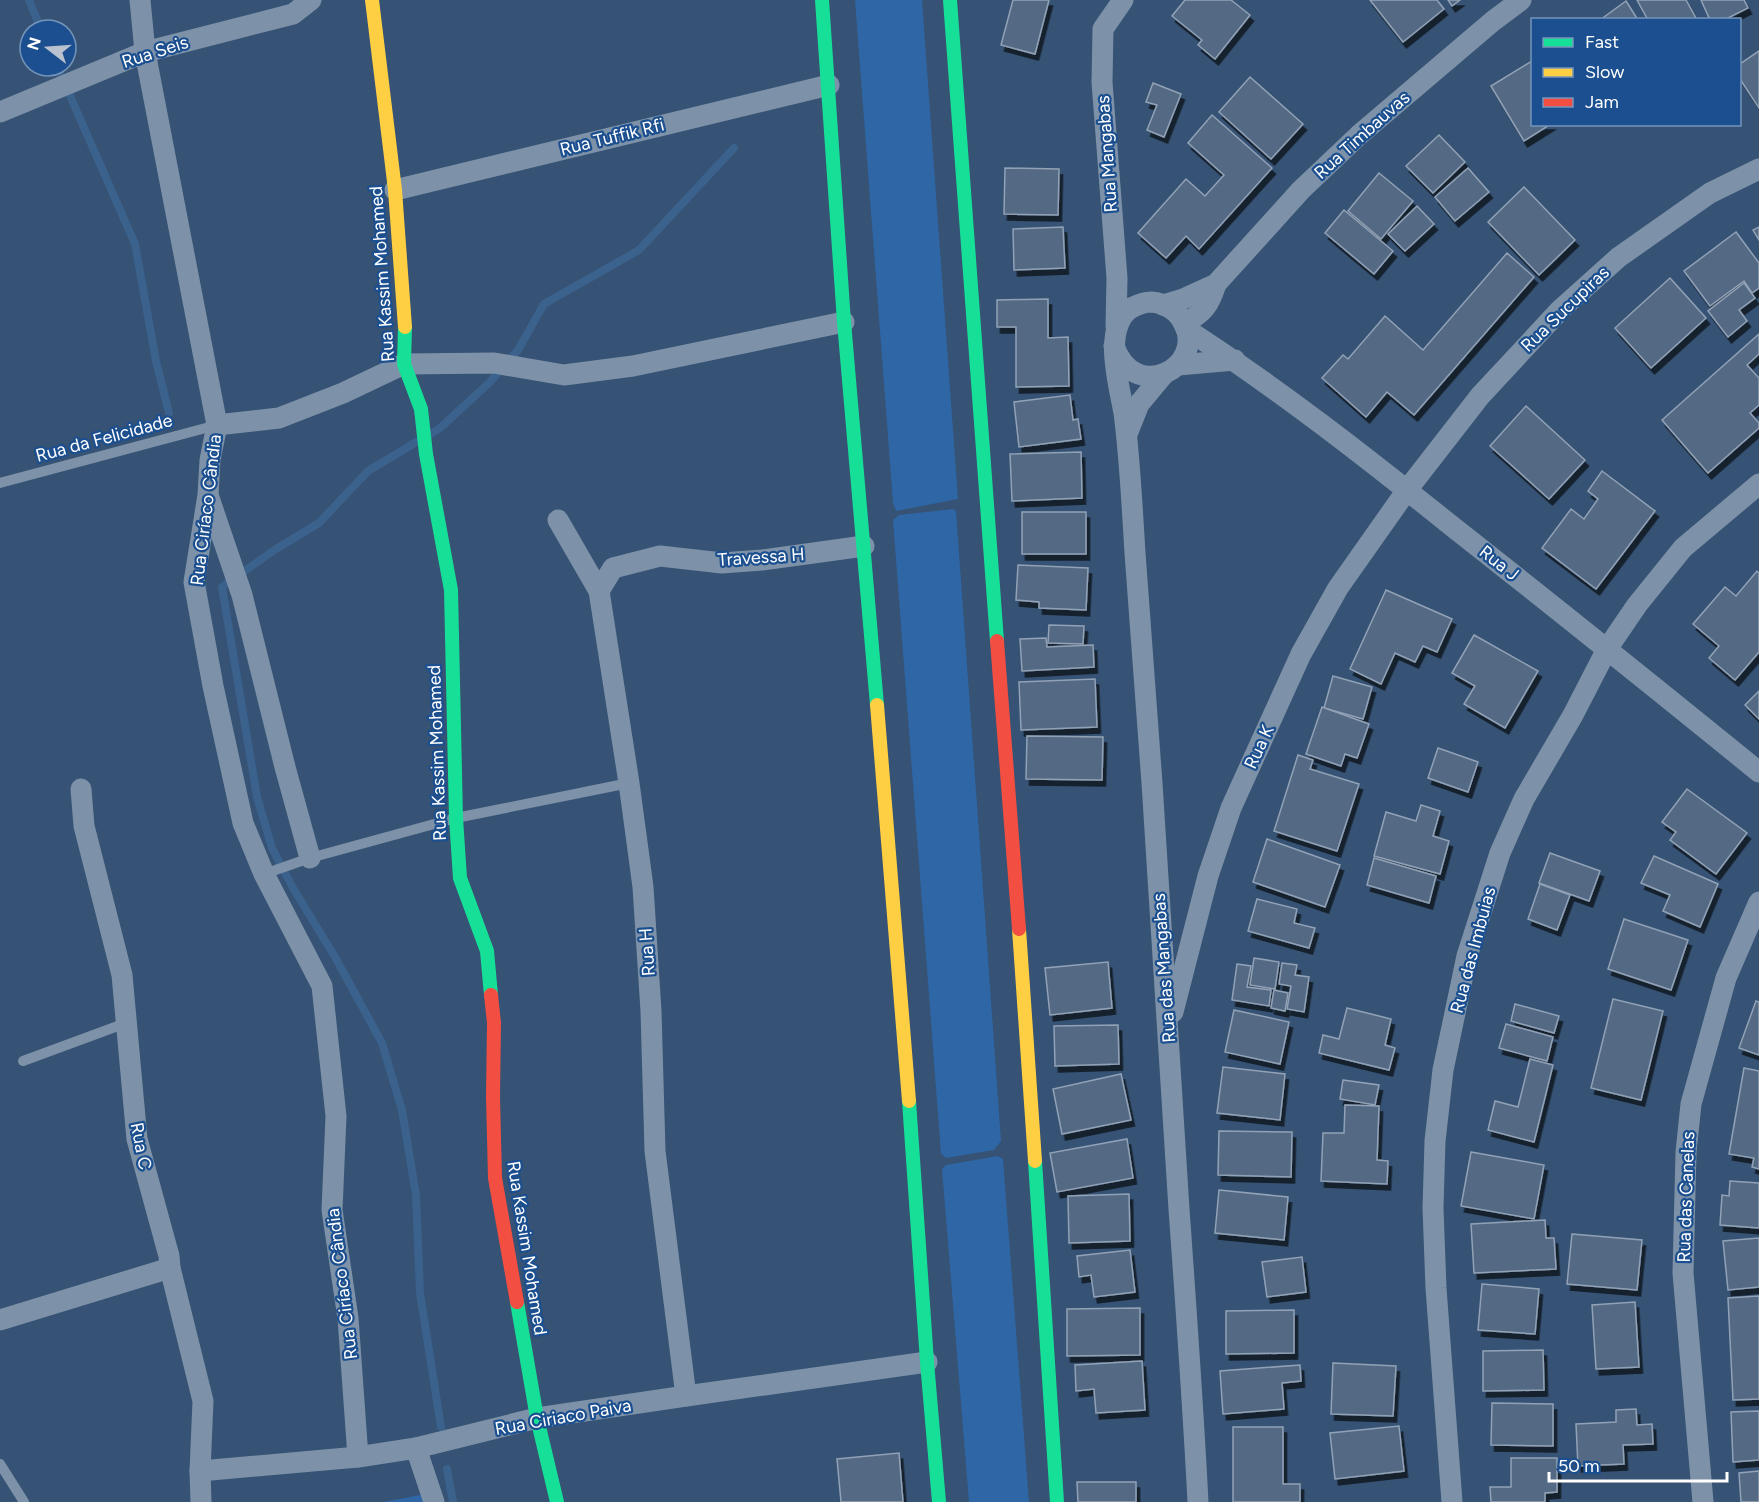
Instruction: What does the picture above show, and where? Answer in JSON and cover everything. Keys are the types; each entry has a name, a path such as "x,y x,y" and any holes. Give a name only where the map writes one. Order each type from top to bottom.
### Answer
{"main road":[{"name":"Rua Kassim Mohamed","path":"372,0 395,190 405,327 404,364 421,409 426,454 451,590 456,818 460,878 487,951 494,1023 495,1178 537,1418 557,1502"},
{"path":"822,0 844,322 913,1154 939,1502"},
{"path":"950,0 1031,1099 1057,1502"}],"street":[{"name":"Rua Ciríaco Cândia","path":"140,0 145,52 217,425 210,460 208,495 194,582 213,686 243,823 322,986 336,1116 332,1210 348,1318 358,1457"},
{"name":"Rua Seis","path":"0,112 145,52 293,14 311,0"},
{"name":"Rua Mangabas","path":"1115,337 1117,278 1102,82 1103,30 1123,0"},
{"name":"Rua Timbauvas","path":"1216,284 1301,190 1359,135 1521,0"},
{"name":"Rua Tuffik Rfi","path":"395,190 829,85"},
{"name":"Rua Sucupiras","path":"1407,490 1480,396 1560,310 1619,258 1710,193 1759,169"},
{"path":"1117,278 1137,296 1176,312 1185,327 1188,342 1185,354 1139,404 1127,434"},
{"path":"1216,284 1183,299 1135,306 1129,310 1123,315 1115,337 1118,359 1127,369 1138,375 1151,377 1171,370 1235,360"},
{"path":"1185,327 1210,303 1216,284"},
{"path":"217,425 279,418 343,393 404,364 494,363 564,375 633,366 844,322"},
{"name":"Rua J","path":"1185,327 1235,360 1407,490 1759,772"},
{"name":"Rua das Mangabas","path":"1115,337 1127,434 1157,852 1198,1502"},
{"name":"Rua das Imbuias","path":"1452,1502 1436,1288 1433,1208 1435,1142 1443,1070 1467,956 1500,854 1524,799 1573,715 1607,649 1637,605 1683,548 1759,484"},
{"name":"Rua K","path":"1168,1029 1208,876 1231,808 1302,654 1338,588 1407,490"},
{"path":"208,495 242,595 310,858"},
{"name":"Rua H","path":"558,520 599,591 629,783 643,887 651,1011 655,1151 686,1396"},
{"name":"Travessa H","path":"599,591 614,568 660,556 722,563 864,546"},
{"name":"Rua C","path":"81,789 84,825 122,975 137,1139 169,1256 203,1401 201,1502"},
{"name":"Rua das Canelas","path":"1703,1502 1683,1273 1686,1152 1691,1104 1726,978 1759,902"},
{"path":"0,1320 170,1268"},
{"name":"Rua Ciriaco Paiva","path":"200,1471 358,1457 416,1448 537,1418 927,1362"},
{"path":"416,1448 434,1502"}],"lane":[{"name":"Rua da Felicidade","path":"0,483 217,425"},
{"path":"266,873 310,858 456,818 629,783"},
{"path":"23,1061 126,1023"},
{"path":"0,1464 24,1502"}],"shaded area":[{"path":"855,0 922,0 958,499 896,511 893,503"},
{"path":"953,509 956,511 1001,1141 994,1150 946,1158 941,1154 893,520 899,515"},
{"path":"998,1156 1003,1159 1029,1502 969,1502 942,1169 946,1165"},
{"path":"431,1493 433,1502 383,1502"}],"building":[{"path":"1013,0 1049,0 1035,54 1001,45"},
{"path":"1185,0 1231,0 1250,15 1215,59 1198,45 1202,40 1172,16"},
{"path":"1370,0 1437,0 1444,9 1403,42"},
{"path":"1448,0 1460,0 1452,6"},
{"path":"1637,0 1686,0 1696,18 1647,18"},
{"path":"1701,0 1744,0 1748,8 1728,18 1709,18"},
{"path":"1626,1 1637,18 1603,18"},
{"path":"1759,51 1759,108 1741,81 1741,63"},
{"path":"1531,62 1531,126 1548,126 1524,141 1491,86"},
{"path":"1250,77 1303,124 1271,159 1219,112"},
{"path":"1153,83 1181,94 1164,137 1147,130 1157,105 1146,102"},
{"path":"1212,115 1272,168 1199,249 1186,236 1166,258 1138,233 1186,179 1205,196 1224,175 1188,143"},
{"path":"1439,135 1465,162 1433,193 1406,166"},
{"path":"1005,168 1059,169 1058,215 1004,214"},
{"path":"1468,168 1489,192 1455,221 1435,197"},
{"path":"1379,173 1413,201 1381,239 1348,211"},
{"path":"1524,187 1575,240 1539,275 1488,222"},
{"path":"1417,206 1434,224 1405,251 1388,234"},
{"path":"1344,210 1393,251 1374,274 1325,233"},
{"path":"1063,227 1065,268 1014,270 1013,229"},
{"path":"1759,227 1759,240 1753,230"},
{"path":"1736,232 1759,263 1759,288 1752,293 1744,281 1710,306 1684,271"},
{"path":"1507,253 1534,277 1414,415 1387,392 1366,417 1322,378 1343,355 1348,359 1385,316 1423,350"},
{"path":"1670,278 1706,318 1651,368 1615,328"},
{"path":"1744,283 1755,298 1739,310 1747,321 1728,337 1708,311"},
{"path":"1048,299 1048,338 1068,337 1069,386 1016,387 1016,327 997,327 997,300"},
{"path":"1759,334 1759,354 1747,365 1759,378 1759,405 1750,413 1759,423 1759,428 1708,473 1662,420"},
{"path":"1070,395 1073,420 1078,419 1081,439 1019,447 1014,402"},
{"path":"1526,406 1585,460 1549,499 1490,446"},
{"path":"1081,452 1082,498 1012,501 1010,454"},
{"path":"1602,471 1655,511 1596,589 1542,548 1571,509 1584,519 1598,499 1588,491"},
{"path":"1022,512 1086,512 1086,554 1022,554"},
{"path":"1018,565 1088,568 1086,610 1039,608 1039,602 1016,600"},
{"path":"1757,571 1759,573 1759,652 1735,680 1709,658 1719,646 1693,624 1725,587 1736,596"},
{"path":"1386,590 1452,619 1437,652 1423,646 1415,662 1395,653 1381,684 1350,669"},
{"path":"1049,625 1084,626 1083,644 1048,643"},
{"path":"1474,635 1538,671 1505,728 1464,704 1475,686 1452,673"},
{"path":"1046,638 1047,647 1093,645 1094,667 1022,671 1020,639"},
{"path":"1333,676 1372,687 1363,719 1324,708"},
{"path":"1095,679 1097,727 1021,730 1019,682"},
{"path":"1759,691 1759,719 1745,705"},
{"path":"1322,707 1369,724 1357,758 1345,754 1341,766 1306,754"},
{"path":"1027,736 1103,737 1102,780 1026,779"},
{"path":"1438,748 1478,762 1468,792 1428,778"},
{"path":"1298,755 1313,760 1310,769 1359,784 1337,851 1274,831"},
{"path":"1687,789 1747,833 1716,874 1670,840 1676,832 1662,822"},
{"path":"1421,805 1440,811 1433,836 1449,841 1440,874 1374,856 1386,812 1416,821"},
{"path":"1267,839 1340,865 1325,907 1253,882"},
{"path":"1550,853 1600,871 1589,901 1539,883"},
{"path":"1654,856 1718,884 1700,927 1663,911 1670,895 1641,883"},
{"path":"1374,858 1436,876 1429,903 1367,885"},
{"path":"1540,884 1570,895 1557,930 1528,919"},
{"path":"1257,899 1297,909 1294,923 1315,928 1309,948 1248,931"},
{"path":"1624,919 1688,940 1671,990 1608,969"},
{"path":"1254,958 1279,962 1275,989 1250,985"},
{"path":"1108,962 1112,1008 1050,1015 1045,968"},
{"path":"1282,963 1297,965 1295,975 1309,977 1304,1012 1287,1009 1291,986 1279,984"},
{"path":"1237,964 1251,966 1247,987 1271,990 1269,1006 1232,1000"},
{"path":"1274,990 1288,993 1285,1011 1271,1008"},
{"path":"1613,999 1663,1011 1641,1100 1591,1088"},
{"path":"1756,1001 1759,1002 1759,1055 1739,1048"},
{"path":"1515,1004 1559,1016 1554,1033 1511,1021"},
{"path":"1347,1008 1391,1019 1385,1045 1395,1048 1389,1070 1319,1053 1323,1035 1339,1039"},
{"path":"1234,1010 1289,1022 1280,1064 1225,1052"},
{"path":"1506,1024 1553,1037 1547,1061 1499,1048"},
{"path":"1118,1025 1119,1064 1055,1066 1054,1026"},
{"path":"1530,1059 1553,1065 1534,1142 1488,1130 1495,1101 1518,1107"},
{"path":"1223,1067 1285,1074 1280,1120 1217,1113"},
{"path":"1744,1068 1759,1071 1759,1169 1752,1167 1754,1158 1729,1154"},
{"path":"1121,1074 1131,1120 1062,1134 1053,1089"},
{"path":"1343,1080 1379,1085 1375,1105 1340,1099"},
{"path":"1345,1105 1379,1106 1377,1160 1388,1161 1387,1184 1321,1181 1323,1133 1344,1133"},
{"path":"1219,1131 1292,1132 1291,1177 1218,1175"},
{"path":"1127,1139 1133,1178 1057,1192 1050,1153"},
{"path":"1471,1152 1544,1165 1534,1219 1461,1206"},
{"path":"1730,1181 1759,1183 1759,1228 1720,1225 1722,1195 1729,1196"},
{"path":"1219,1190 1288,1197 1284,1240 1215,1233"},
{"path":"1129,1194 1130,1241 1069,1243 1068,1196"},
{"path":"1545,1220 1546,1238 1554,1238 1556,1269 1474,1273 1471,1224"},
{"path":"1572,1234 1642,1240 1637,1290 1567,1284"},
{"path":"1759,1238 1759,1287 1728,1290 1723,1241"},
{"path":"1130,1250 1135,1292 1094,1297 1091,1275 1079,1277 1077,1256"},
{"path":"1302,1257 1306,1292 1267,1297 1262,1262"},
{"path":"1482,1284 1539,1289 1535,1334 1478,1330"},
{"path":"1759,1296 1759,1399 1733,1400 1728,1298"},
{"path":"1635,1302 1639,1367 1596,1369 1592,1305"},
{"path":"1140,1308 1140,1355 1067,1356 1067,1309"},
{"path":"1294,1310 1294,1353 1226,1354 1226,1311"},
{"path":"1543,1350 1544,1390 1483,1391 1483,1351"},
{"path":"1142,1361 1145,1410 1096,1413 1094,1389 1076,1391 1075,1365"},
{"path":"1333,1363 1396,1366 1393,1416 1331,1414"},
{"path":"1300,1365 1301,1381 1282,1383 1284,1409 1223,1414 1220,1371"},
{"path":"1492,1403 1553,1404 1553,1446 1491,1445"},
{"path":"1636,1409 1637,1425 1652,1424 1653,1444 1623,1445 1624,1464 1578,1466 1576,1424 1616,1422 1616,1410"},
{"path":"1759,1411 1759,1460 1733,1462 1731,1412"},
{"path":"1399,1426 1404,1471 1335,1479 1330,1433"},
{"path":"1233,1427 1283,1427 1283,1484 1300,1484 1300,1502 1233,1502"},
{"path":"899,1453 903,1502 841,1502 837,1459"},
{"path":"1511,1458 1557,1458 1557,1492 1545,1493 1545,1502 1491,1502 1490,1487 1511,1487"},
{"path":"1759,1471 1759,1502 1741,1502 1739,1473"},
{"path":"1077,1482 1136,1482 1136,1502 1078,1502"}],"waterway":[{"path":"29,0 36,18"},
{"path":"62,78 135,244 156,361 169,413"},
{"path":"429,435 440,428 489,383 518,350 544,304 639,250 734,148"},
{"path":"418,441 368,471 319,523 276,549 222,587 257,797 272,848 382,1043 402,1110 416,1195 420,1293 441,1427"},
{"path":"447,1469 453,1502"}],"traffic: fast":[{"path":"822,0 844,322 877,705"},
{"path":"950,0 997,641"},
{"path":"405,327 404,364 421,409 426,454 451,590 456,818 460,878 487,951 491,995"},
{"path":"909,1101 939,1502"},
{"path":"1035,1161 1057,1502"},
{"path":"517,1302 537,1418 557,1502"}],"traffic: slow":[{"path":"372,0 395,190 405,327"},
{"path":"877,705 909,1101"},
{"path":"1019,929 1035,1161"}],"traffic: jam":[{"path":"997,641 1019,929"},
{"path":"491,995 494,1023 495,1178 517,1302"}]}
